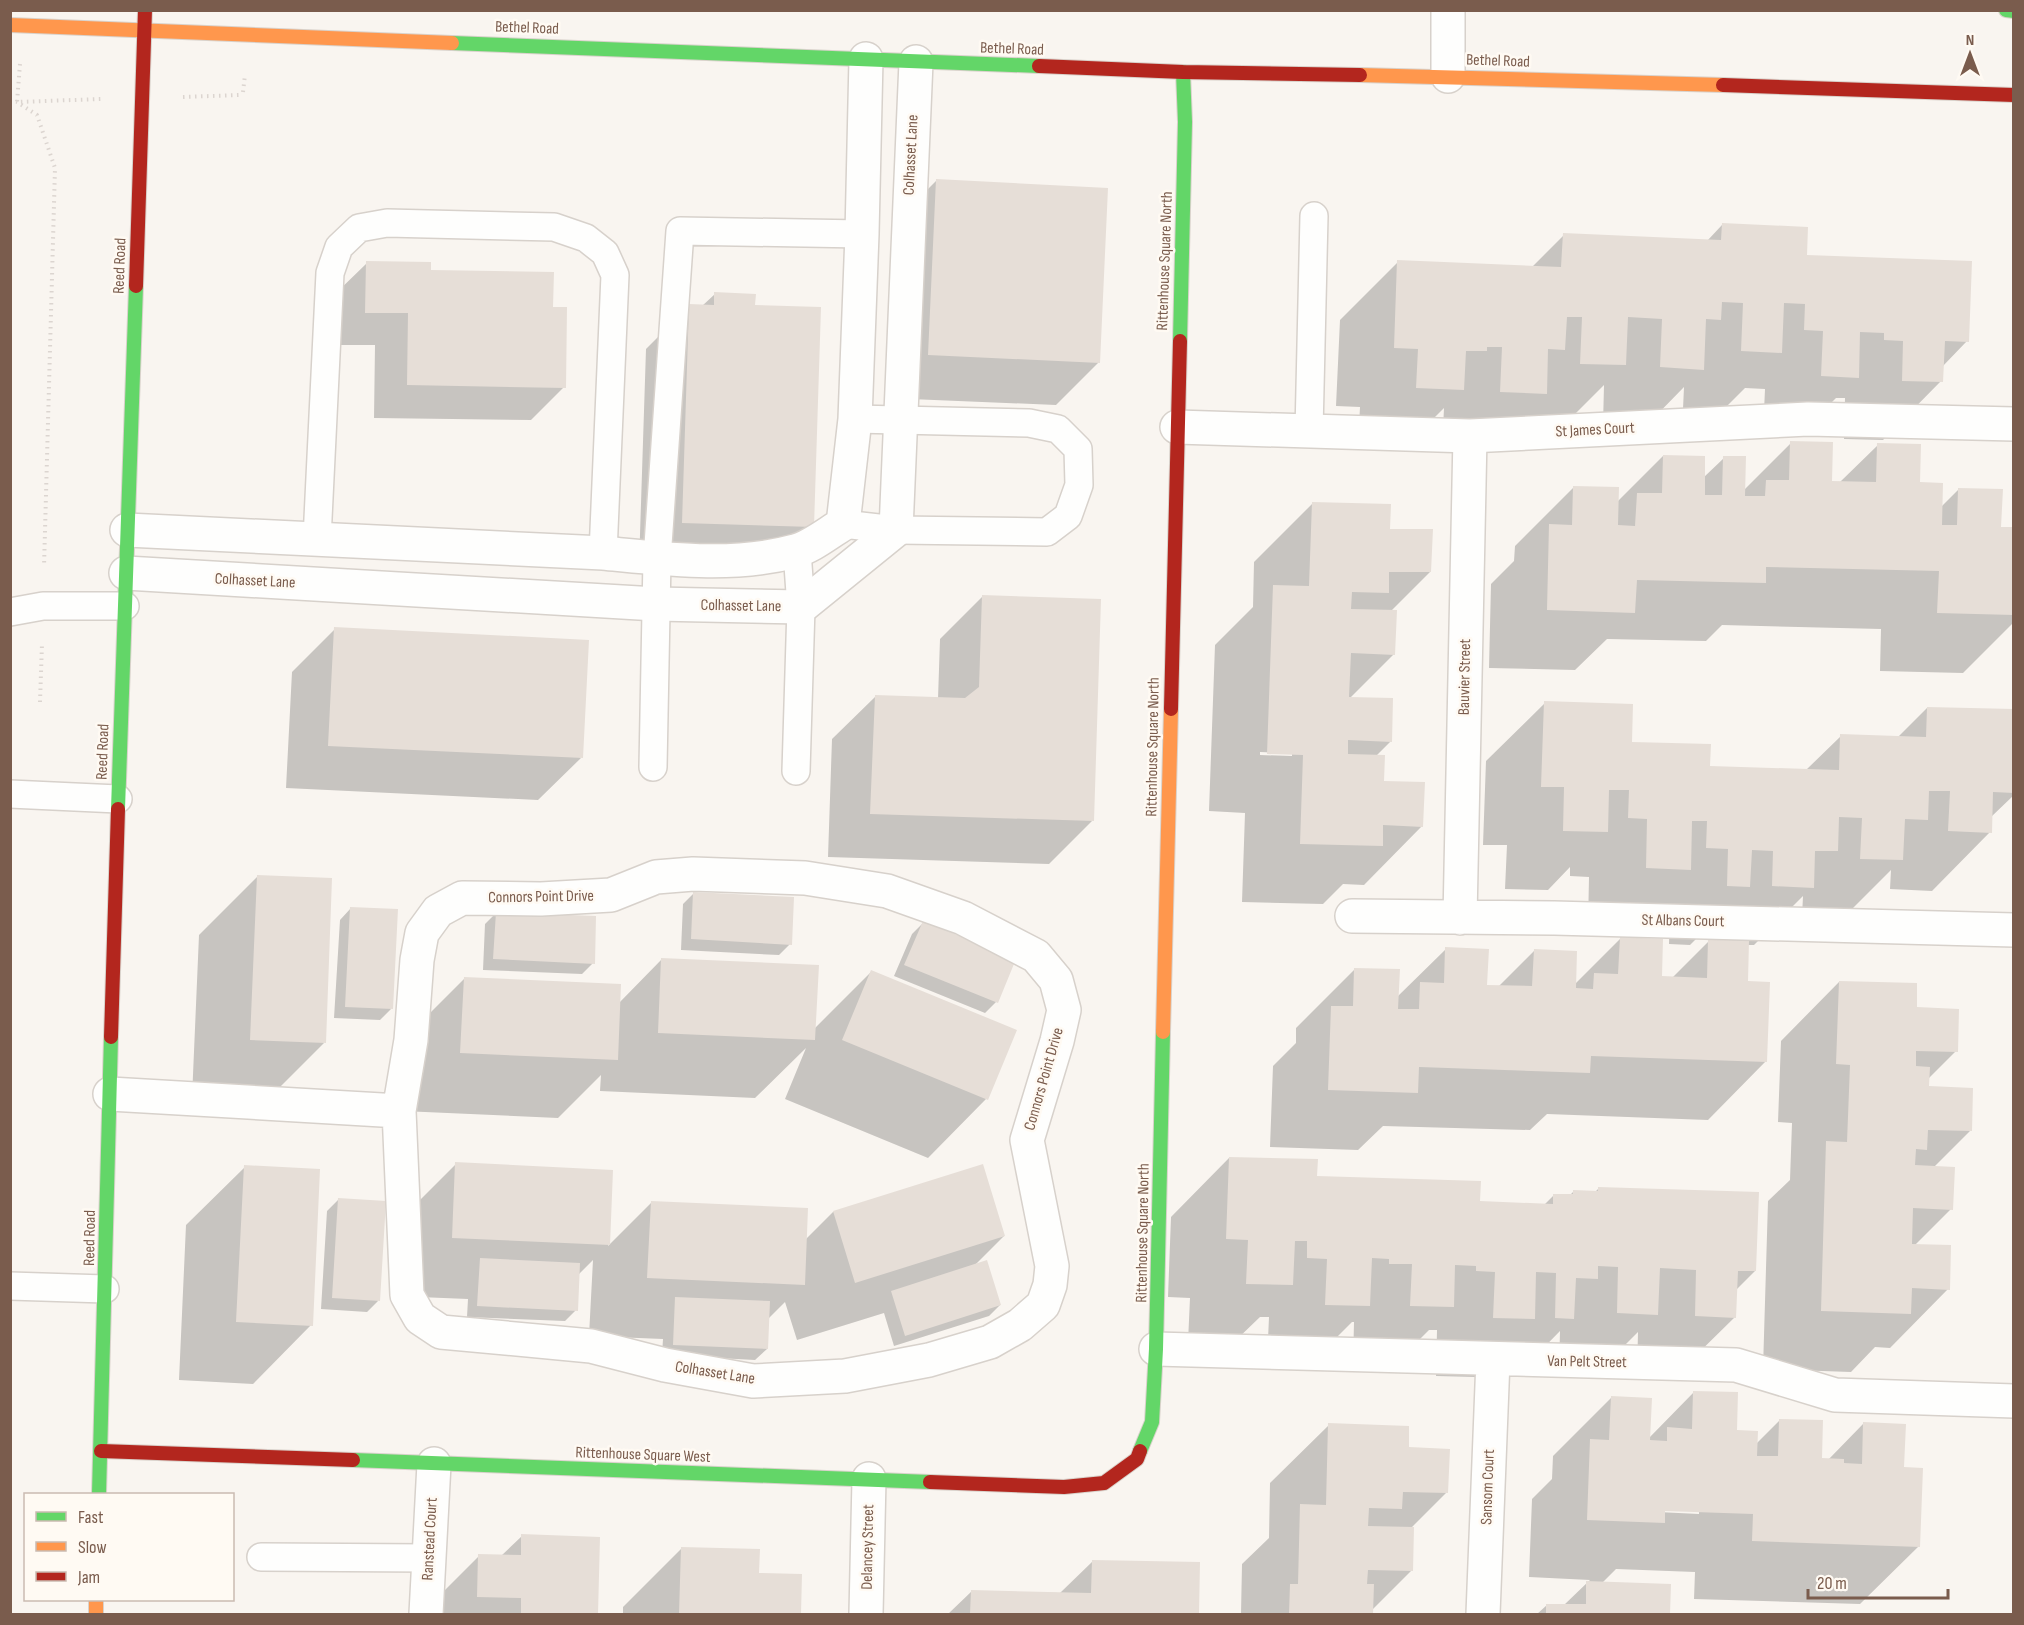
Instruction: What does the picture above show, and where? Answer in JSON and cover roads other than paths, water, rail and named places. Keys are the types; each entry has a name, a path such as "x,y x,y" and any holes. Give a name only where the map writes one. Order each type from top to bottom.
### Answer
{"main road":[{"name":"Reed Road","path":"99,1493 118,799 145,10"},
{"path":"2006,10 2013,11"},
{"name":"Bethel Road","path":"10,26 1183,72 1448,76 2013,95"},
{"name":"Rittenhouse Square North","path":"1152,1422 1156,1349 1185,122 1183,72"},
{"name":"Rittenhouse Square West","path":"101,1451 1064,1487 1104,1483 1137,1459 1152,1422"}],"street":[{"path":"1448,10 1448,76"},
{"path":"127,530 603,553 657,559 742,561 797,551 843,524 855,419 866,59"},
{"name":"Colhasset Lane","path":"126,573 656,604 801,607 896,530 916,62"},
{"name":"St James Court","path":"1177,427 1470,436 1808,419 2013,424"},
{"name":"Bauvier Street","path":"1460,918 1470,436"},
{"name":"Connors Point Drive","path":"399,1111 411,1040 417,960 422,933 438,911 462,898 541,899 610,895 656,877 693,874 805,878 887,891 963,918 1036,956 1050,972 1056,980 1064,1010 1027,1140"},
{"name":"St Albans Court","path":"1352,916 1577,918 2013,930"},
{"path":"110,1094 399,1111"},
{"name":"Colhasset Lane","path":"399,1111 407,1294 420,1318 441,1332 591,1346 665,1365 753,1381 845,1376 929,1360 990,1342 1020,1325 1043,1305 1050,1284 1052,1266 1027,1140"},
{"name":"Van Pelt Street","path":"1156,1349 1736,1365 1835,1395 2013,1401"},
{"name":"Sansom Court","path":"1483,1614 1493,1360"},
{"name":"Ranstead Court","path":"426,1614 434,1464"},
{"name":"Delancey Street","path":"866,1614 869,1479"}],"lane":[{"path":"1309,431 1314,216"},
{"path":"317,538 330,273 339,246 359,228 387,223 554,227 586,238 605,253 615,275 603,553"},
{"path":"652,767 657,559 680,231 862,234"},
{"path":"843,524 896,530 1047,532 1068,516 1079,485 1078,449 1058,429 1029,423 855,419"},
{"path":"796,771 801,607 797,551"},
{"path":"10,612 43,606 125,606"},
{"path":"10,794 118,799"},
{"path":"10,1286 105,1289"},
{"path":"261,1557 429,1558"}]}
